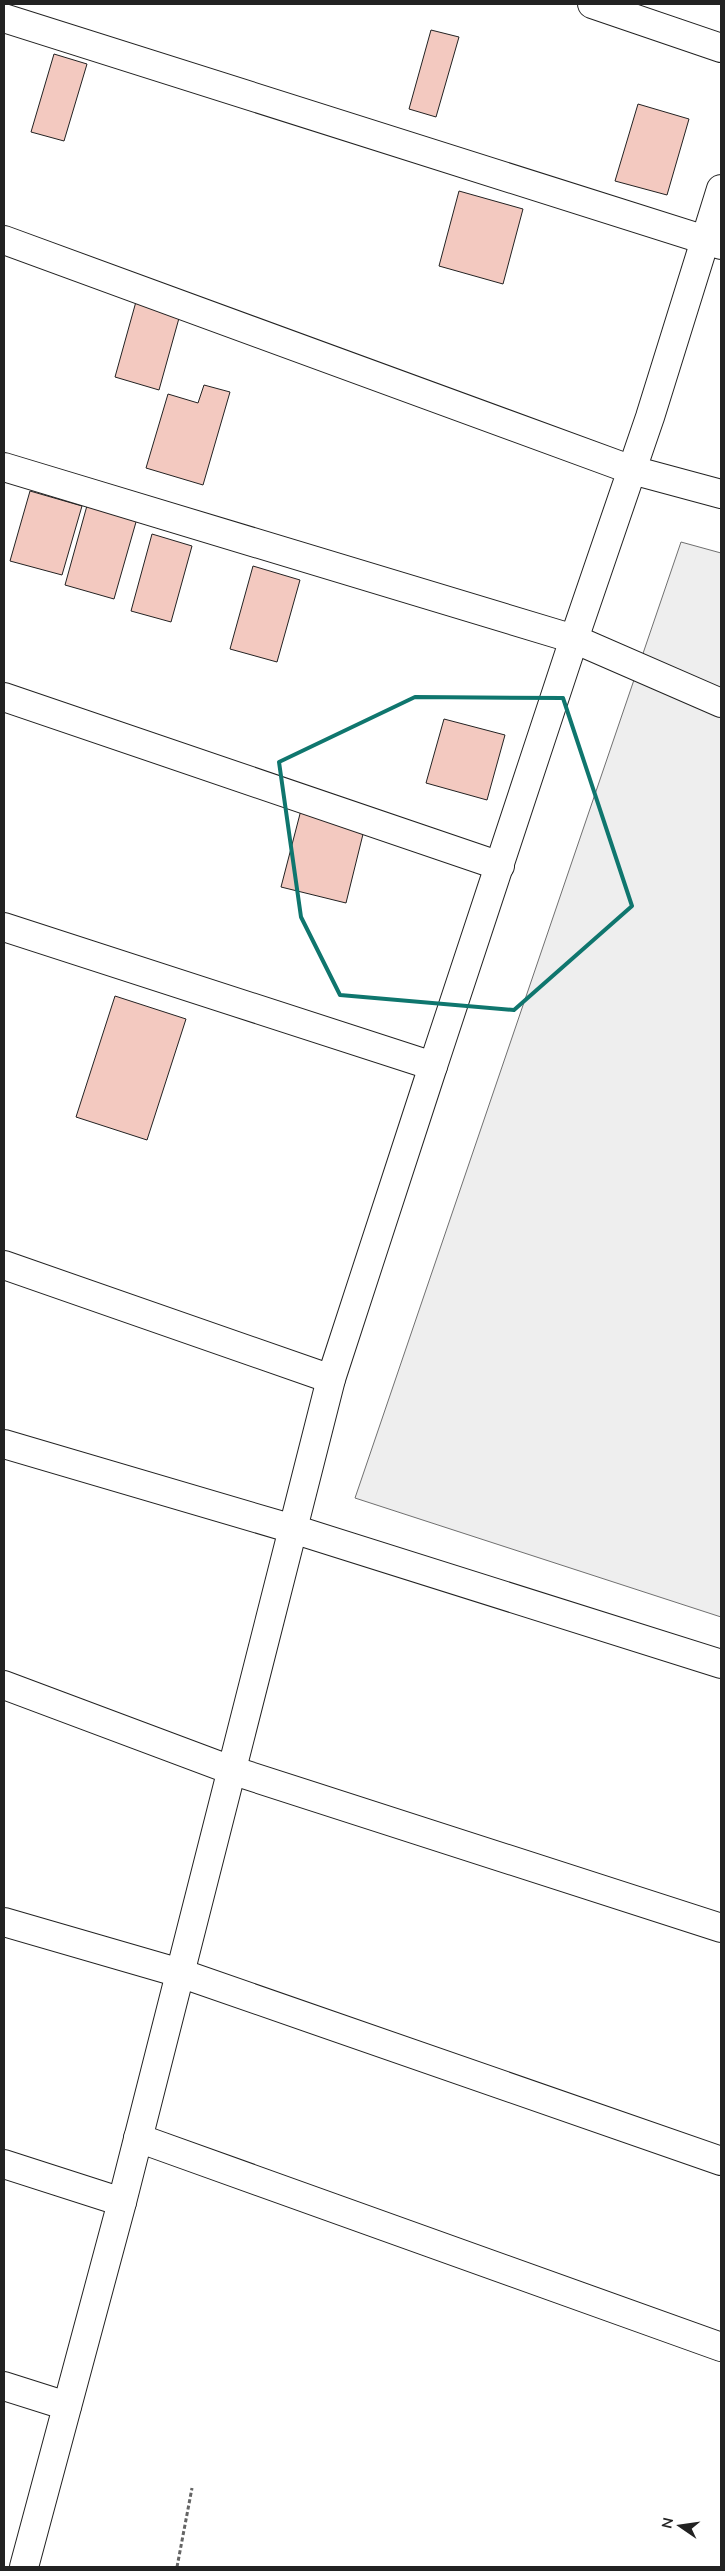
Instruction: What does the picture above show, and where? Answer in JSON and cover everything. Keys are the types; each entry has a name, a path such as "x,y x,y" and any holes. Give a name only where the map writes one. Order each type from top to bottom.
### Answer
{"street":[{"path":"592,4 721,48"},
{"path":"4,18 714,242"},
{"path":"24,2567 122,2202 331,1379 574,639 632,470 714,242 721,190"},
{"path":"4,240 632,470 721,494"},
{"path":"4,466 574,639 721,703"},
{"path":"4,697 500,866"},
{"path":"4,927 433,1066"},
{"path":"4,1265 331,1379"},
{"path":"4,1444 293,1529 721,1664"},
{"path":"4,1685 231,1770 721,1928"},
{"path":"4,1922 180,1973 721,2161"},
{"path":"138,2138 721,2347"},
{"path":"4,2164 122,2202"},
{"path":"4,2386 67,2406"}],"path":[{"path":"177,2567 192,2488"}],"highlighted area":[{"path":"415,697 563,698 632,906 514,1010 340,995 301,917 279,762"}],"shaded area":[{"path":"681,542 721,553 721,1617 355,1498"}],"building":[{"path":"431,30 459,37 436,117 409,109"},
{"path":"54,54 87,64 64,141 31,132"},
{"path":"638,104 689,119 667,195 615,181"},
{"path":"459,191 523,209 503,284 439,266"},
{"path":"137,298 181,311 159,390 115,377"},
{"path":"204,385 230,392 203,485 146,468 168,394 198,403"},
{"path":"30,491 82,506 62,575 10,561"},
{"path":"88,502 138,515 114,599 65,585"},
{"path":"152,534 192,546 171,622 131,611"},
{"path":"253,566 300,580 277,662 230,649"},
{"path":"444,719 505,735 487,800 426,783"},
{"path":"301,810 365,826 346,903 281,887"},
{"path":"115,996 186,1019 147,1140 76,1117"}]}
